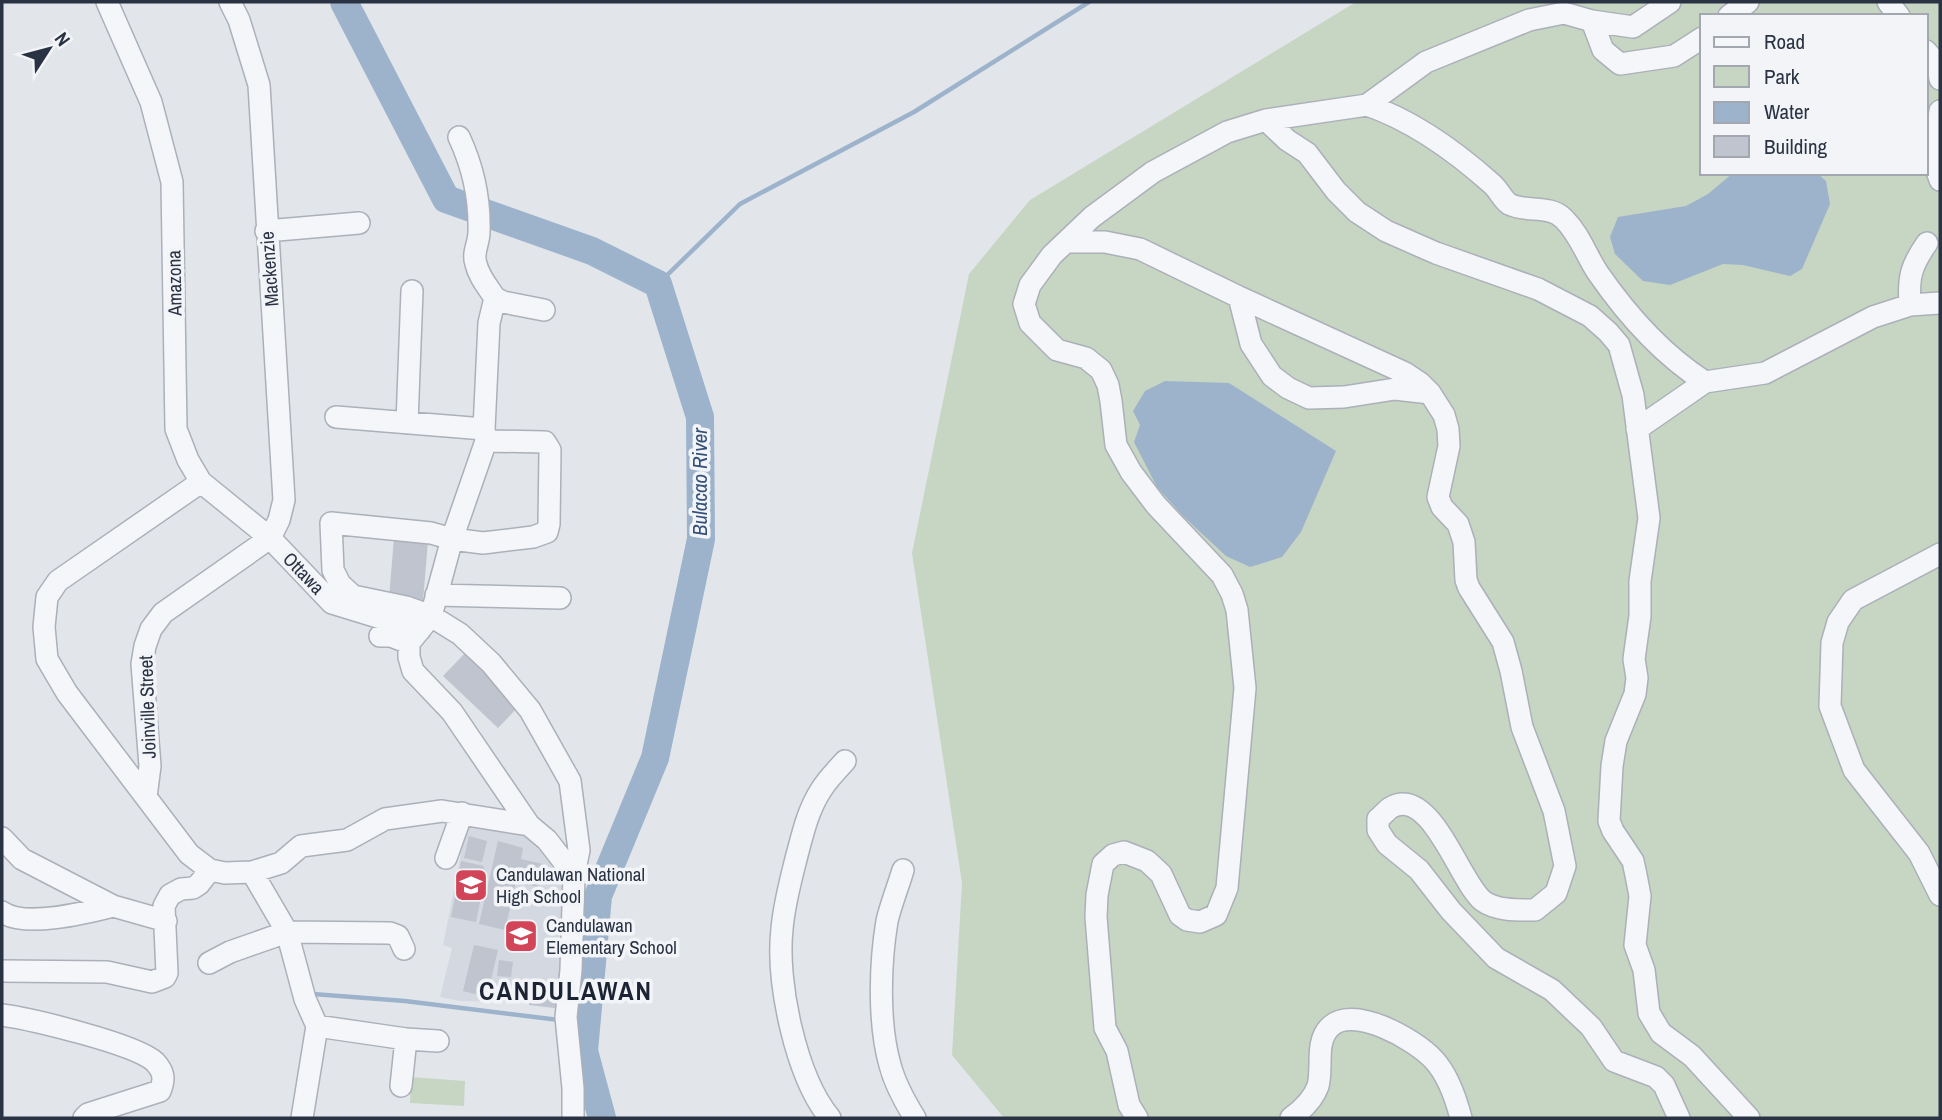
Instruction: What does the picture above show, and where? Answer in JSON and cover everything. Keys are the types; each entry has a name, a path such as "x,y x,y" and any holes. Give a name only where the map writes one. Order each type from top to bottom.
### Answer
{"street":[{"name":"Amazona","path":"107,2 151,102 172,182 176,429 188,460 201,482 270,538"},
{"name":"Mackenzie","path":"230,2 239,20 259,85 284,500 279,520 270,538"},
{"path":"1367,105 1426,62 1529,20 1564,13 1592,21 1633,27 1670,2"},
{"path":"1732,14 1748,2"},
{"path":"1592,21 1603,50 1620,64 1674,56 1700,39"},
{"path":"1928,53 1938,65 1940,79"},
{"path":"1137,1118 1129,1105 1116,1051 1105,1028 1096,916 1103,864 1113,855 1131,853 1147,861 1161,874 1180,915 1187,920 1200,922 1216,915 1227,888 1245,688 1237,610 1222,575 1156,505 1131,472 1116,445 1108,385 1101,370 1086,358 1056,351 1030,323 1024,304 1030,285 1052,255 1093,217 1153,172 1227,132 1266,120 1367,105 1391,113 1424,132 1494,186 1506,202 1517,207 1561,215 1574,229 1597,272 1628,312 1678,365 1705,382"},
{"path":"1940,111 1933,159 1940,180"},
{"path":"1266,120 1287,140 1307,153 1336,191 1357,212 1386,231 1436,253 1538,289 1590,316 1619,345 1633,395 1649,518 1640,581 1640,616 1634,659 1637,678 1635,694 1616,741 1609,821 1628,852 1636,875 1640,896 1635,945 1644,970 1649,1013 1661,1033 1692,1056 1749,1118"},
{"path":"459,137 470,161 477,200 480,236 475,249 476,267 495,298 544,310"},
{"path":"266,231 359,223"},
{"path":"1068,242 1105,242 1140,249 1405,373 1430,393 1444,415 1449,446 1438,497 1442,507 1458,524 1464,542 1466,580 1469,588 1503,642 1521,727 1554,811 1565,866 1556,893 1535,910 1508,910 1483,901 1468,884 1435,826 1417,808 1392,807 1378,819 1378,830 1387,844 1419,870 1451,911 1496,958 1552,990 1591,1027 1614,1061 1656,1077 1664,1085 1679,1118"},
{"path":"1910,305 1910,276 1914,262 1927,243"},
{"path":"407,423 412,291"},
{"path":"1238,297 1251,344 1272,376 1288,388 1309,398 1344,397 1395,389 1430,393"},
{"path":"495,298 489,323 485,435 436,595 409,657 413,671 452,712 529,825 547,840 575,875"},
{"path":"1637,429 1705,382 1765,373 1873,317 1910,305 1940,303"},
{"path":"337,417 407,423 545,442 550,450 549,529 544,534 483,542 452,539 431,533 331,523 333,570 340,584 353,596 396,605 420,630"},
{"path":"201,482 58,581 47,597 44,628 47,659 67,693 189,854 210,870 225,873 252,872 281,863 302,846 347,840 384,819 442,811 529,825"},
{"name":"Ottawa","path":"270,538 332,603 420,630"},
{"name":"Joinville Street","path":"146,797 150,766 142,664 151,629 163,612 270,538"},
{"path":"1940,554 1853,600 1838,622 1832,643 1830,706 1854,770 1919,853 1940,895"},
{"path":"436,595 560,598"},
{"path":"380,636 420,630 460,634 530,710 570,780 579,850 566,1020 572,1061 573,1118"},
{"path":"831,1118 806,1076 790,1023 783,981 781,931 790,881 805,824 821,790 845,761"},
{"path":"446,858 462,813"},
{"path":"2,838 22,859 113,906 166,921"},
{"path":"2,971 107,972 152,982 159,981 167,973 164,906 170,895 181,889 193,888 210,870"},
{"path":"903,870 888,919 882,961 884,1027 890,1065 915,1118"},
{"path":"252,872 287,932 305,999 317,1026 302,1118"},
{"path":"2,912 16,919 71,916 113,906"},
{"path":"209,963 230,952 287,932 390,933 398,936 404,949"},
{"path":"2,1015 91,1036 133,1050 153,1060 164,1074 160,1091 88,1114 84,1118"},
{"path":"1290,1118 1306,1107 1318,1086 1321,1048 1327,1030 1339,1019 1354,1018 1383,1027 1408,1040 1434,1060 1455,1097 1461,1118"},
{"path":"317,1026 438,1041"},
{"path":"401,1086 406,1039"}],"shaded area":[{"name":"Candulawan Elementary School","path":"468,818 529,831 570,887 565,989 529,984 504,1002 460,1001 440,997 452,948 443,945"}],"green space":[{"path":"1356,2 1940,2 1940,1118 1004,1118 952,1055 962,883 912,553 969,274 1030,200"},
{"path":"411,1077 465,1081 464,1106 410,1103"}],"water":[{"path":"1731,175 1819,175 1826,181 1830,204 1802,269 1790,276 1743,265 1723,264 1670,285 1643,281 1615,254 1610,237 1618,217 1686,206 1708,194"},
{"path":"1165,381 1229,383 1336,451 1301,532 1282,557 1250,567 1226,556 1183,516 1157,487 1134,442 1140,425 1133,411 1145,391"}],"building":[{"path":"394,538 428,541 423,601 389,598"},
{"path":"468,650 523,702 498,728 443,676"},
{"path":"469,836 487,841 482,862 464,858"},
{"path":"498,841 523,848 521,859 543,864 538,887 516,882 505,930 479,924"},
{"path":"461,861 484,866 480,887 457,882"},
{"path":"457,887 482,893 476,922 451,917"},
{"path":"474,945 498,950 487,997 463,991"},
{"path":"499,960 513,962 511,977 497,976"},
{"path":"531,986 565,991 563,1009 529,1005"}],"waterway":[{"name":"Bulacao River","path":"344,2 446,199 592,251 658,284 700,417 701,539 655,758 598,896 584,1051 602,1118"},
{"path":"658,284 740,204 914,112 1089,2"},
{"path":"313,994 405,1001 559,1020"},
{"path":"571,1022 586,1024"}],"place":[{"name":"Candulawan National High School","path":"471,885"},
{"name":"Candulawan Elementary School","path":"521,936"}],"district":[{"name":"CANDULAWAN","path":"566,991"}]}
